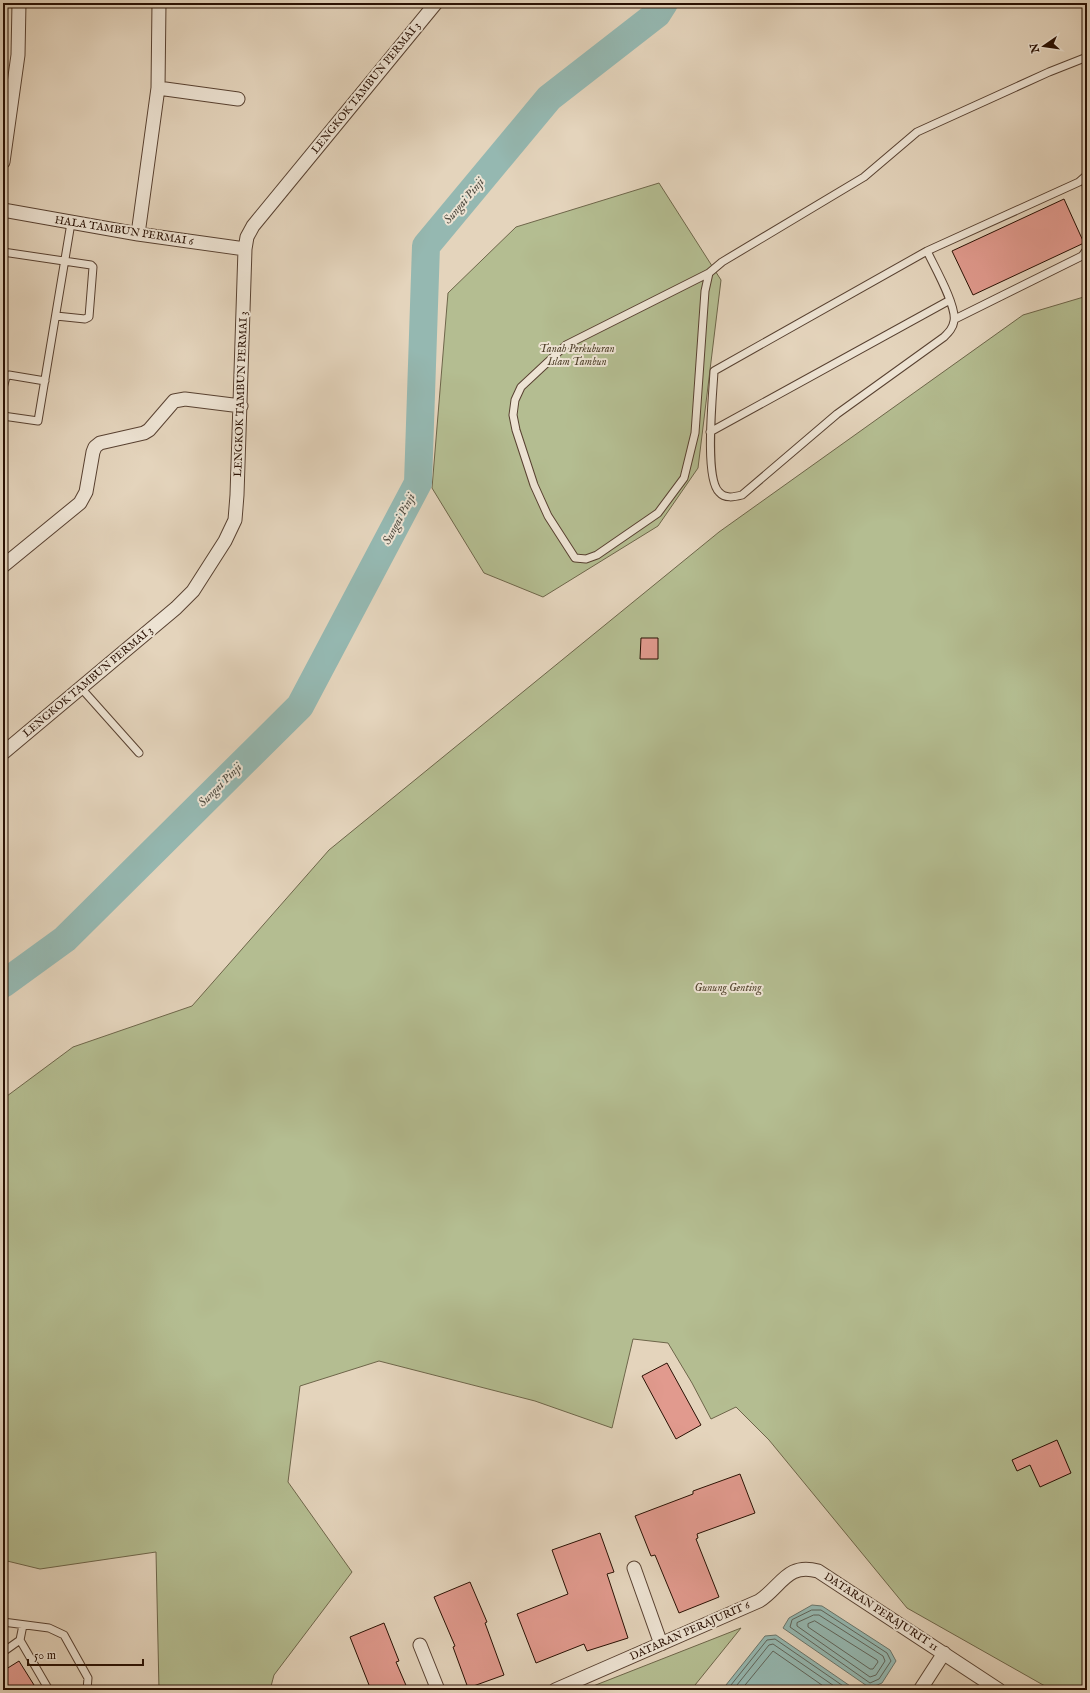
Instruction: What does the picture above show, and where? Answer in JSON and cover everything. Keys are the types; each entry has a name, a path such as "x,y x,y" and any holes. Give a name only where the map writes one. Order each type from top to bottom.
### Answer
{"street":[{"path":"3,162 18,55 19,3"},
{"path":"138,234 158,88 159,3"},
{"name":"LENGKOK TAMBUN PERMAI 3","path":"3,753 176,608 193,591 225,541 235,520 238,495 245,249 247,237 253,226 436,3"},
{"path":"158,88 238,99"},
{"name":"HALA TAMBUN PERMAI 6","path":"3,210 138,234 245,249"},
{"path":"3,566 80,503 86,492 93,452 95,447 100,443 144,434 174,401 185,400 241,406"},
{"path":"634,1568 661,1644"},
{"name":"DATARAN PERAJURIT 6","path":"555,1690 759,1601 768,1595 781,1579 789,1573 800,1569 818,1571"},
{"name":"DATARAN PERAJURIT 11","path":"818,1571 999,1690"},
{"path":"420,1645 438,1690"},
{"path":"920,1690 944,1653"}],"lane":[{"path":"709,273 703,309 695,433 684,478 658,513 597,555 586,559 575,558 548,516 534,485 516,430 513,415 515,400 521,387 566,345 709,273 722,262 864,177 917,132 1049,72 1087,57"},
{"path":"1086,176 1087,205"},
{"path":"926,251 950,300 955,319 952,328 944,337 837,414 742,495 734,498 726,497 719,492 713,482 710,432 714,370 926,251 1079,182 1086,176"},
{"path":"3,416 38,421 71,223"},
{"path":"955,319 1082,256 1087,248"},
{"path":"3,252 65,260 91,265 93,267 89,317 85,319 56,316"},
{"path":"710,432 950,300"},
{"path":"3,388 6,377 9,375 45,381"},
{"path":"81,688 139,753"},
{"path":"3,1622 50,1628 64,1636 88,1678 87,1690"},
{"path":"23,1625 20,1640 49,1690"},
{"path":"3,1652 20,1640"}],"green space":[{"name":"Tanah Perkuburan Islam Tambun","path":"659,183 721,280 698,468 658,526 543,597 484,573 432,488 448,293 516,227"},
{"name":"Gunung Genting","path":"1087,296 1087,1690 1052,1690 907,1608 769,1440 736,1407 711,1419 668,1343 633,1339 612,1428 535,1401 379,1361 300,1386 288,1482 352,1572 274,1675 270,1690 159,1690 156,1552 40,1569 3,1560 3,1099 73,1047 192,1006 329,850 719,532 1023,315"},
{"path":"741,1628 691,1690 583,1690"}],"water":[{"path":"812,1605 822,1606 890,1650 896,1661 882,1683 870,1688 783,1628 789,1618"},
{"path":"776,1635 856,1690 722,1690 765,1636"}],"building":[{"path":"1064,199 1084,243 973,295 952,251"},
{"path":"641,638 658,638 658,659 640,659"},
{"path":"667,1363 701,1425 676,1439 642,1376"},
{"path":"1057,1440 1071,1473 1040,1487 1030,1465 1017,1471 1012,1460"},
{"path":"740,1474 755,1513 697,1534 698,1538 696,1539 719,1597 679,1613 655,1555 651,1556 635,1516 693,1494 693,1491"},
{"path":"600,1533 614,1572 607,1574 628,1638 587,1651 584,1644 536,1663 517,1614 568,1594 552,1550"},
{"path":"470,1582 487,1622 485,1623 504,1675 468,1688 453,1647 455,1646 434,1597"},
{"path":"384,1623 399,1661 396,1662 408,1690 371,1690 350,1637"},
{"path":"19,1661 34,1685 26,1690 3,1690 3,1671"}],"waterway":[{"name":"Sungai Pinji","path":"3,984 65,939 300,706 418,483 426,246 549,98 657,14 664,3"}]}
